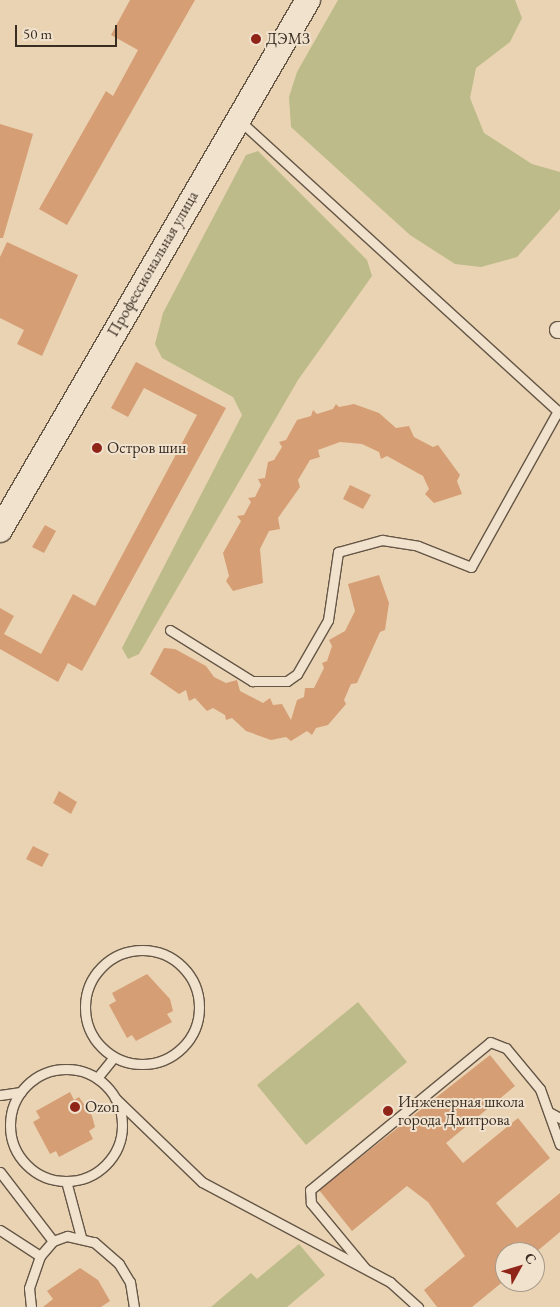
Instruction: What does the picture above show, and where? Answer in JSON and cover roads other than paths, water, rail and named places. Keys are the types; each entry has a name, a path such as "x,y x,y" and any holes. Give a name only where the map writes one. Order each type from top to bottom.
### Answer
{"main road":[{"name":"Профессиональная улица","path":"0,530 237,118 308,0"}],"lane":[{"path":"170,630 252,681 287,682 297,674 328,620 338,552 382,540 418,546 471,566 559,412 237,118"},
{"path":"134,949 162,953 179,963 197,990 195,1029 176,1054 150,1064 114,1056 96,1043 86,1025 84,1002 93,975 109,959 134,949"},
{"path":"365,1268 311,1203 312,1187 490,1042 506,1048 540,1090 560,1144"},
{"path":"97,1078 114,1056"},
{"path":"115,1098 122,1119 113,1157 96,1173 66,1181 39,1175 20,1158 10,1134 12,1112 21,1092 34,1079 60,1069 97,1078 115,1098 202,1182 365,1268 396,1286 418,1307"},
{"path":"0,1095 21,1092"},
{"path":"549,1112 560,1118"},
{"path":"0,1172 53,1241"},
{"path":"66,1181 81,1237 119,1264 130,1282 134,1307"},
{"path":"0,1230 40,1256"},
{"path":"31,1307 29,1288 40,1256 53,1241 81,1237"}],"place":[{"name":"ДЭМЗ","path":"256,39"},
{"name":"Остров шин","path":"97,448"},
{"name":"Ozon","path":"75,1107"},
{"name":"Инженерная школа города Дмитрова","path":"388,1111"}]}
